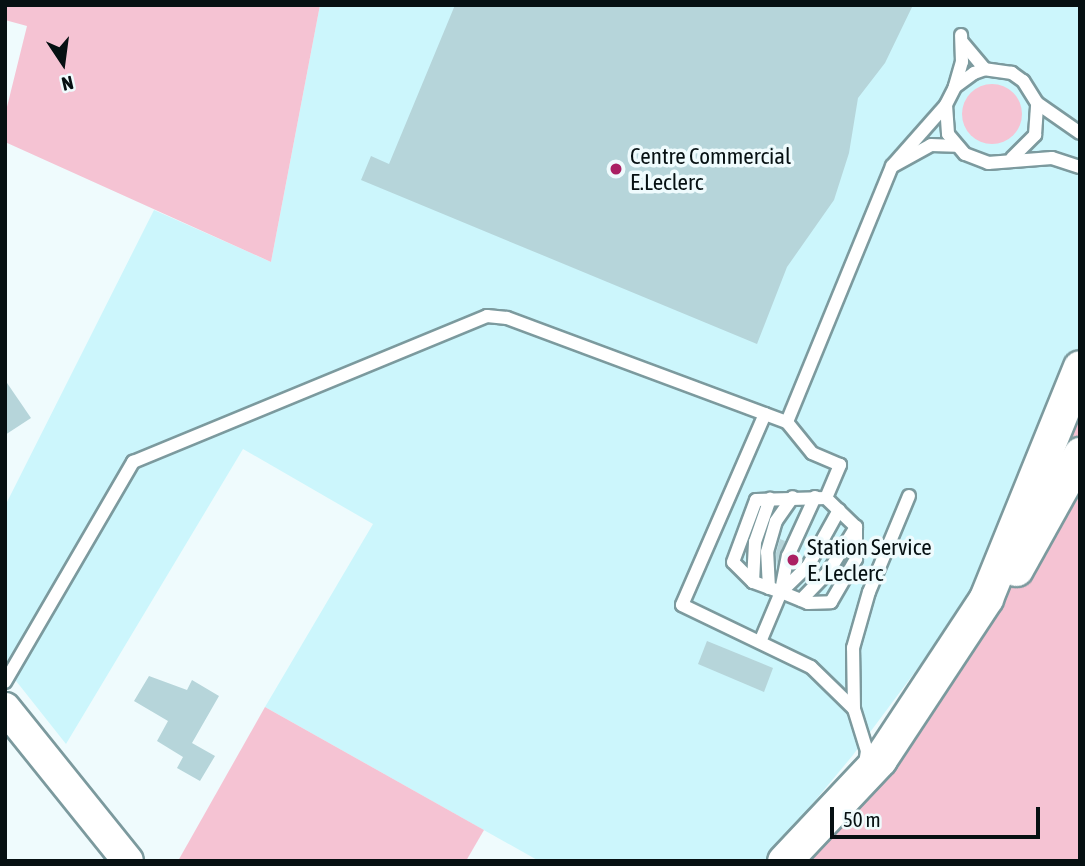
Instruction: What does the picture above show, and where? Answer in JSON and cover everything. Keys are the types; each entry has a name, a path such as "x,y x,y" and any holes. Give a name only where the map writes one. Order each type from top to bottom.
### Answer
{"main road":[{"path":"888,747 986,598 1080,367"},
{"path":"784,861 862,779 953,670 1064,487 1080,454"}],"street":[{"path":"5,708 128,861"}],"lane":[{"path":"788,422 892,166 946,105 955,87 962,62 961,35 965,50 985,69 1012,73 1023,80 1037,103 1079,132"},
{"path":"955,87 985,69"},
{"path":"1012,158 1035,135 1037,103"},
{"path":"946,105 948,134 956,146"},
{"path":"892,166 931,145 956,146 988,163 1012,158 1052,158 1080,167"},
{"path":"5,681 132,462 487,316 507,318 788,422 812,453 839,465 788,556 760,642"},
{"path":"765,414 682,605 811,667 854,709"},
{"path":"1064,487 1080,442"},
{"path":"862,779 867,751 854,709 853,648 869,592 909,496"},
{"path":"775,590 767,552 776,521 793,497"},
{"path":"821,497 856,527 856,559 831,602 801,600 753,582 733,562 756,500 821,497"},
{"path":"753,582 755,542 770,499"},
{"path":"775,590 808,566 839,510"},
{"path":"801,600 829,572 856,527"}],"shaded area":[{"path":"5,5 320,5 271,262 5,142 5,115 27,26 5,20"},
{"path":"320,5 1080,5 1080,357 968,601 853,755 765,861 539,861 265,707 373,524 243,449 66,744 5,667 5,506 154,210 271,262"},
{"path":"986,84 998,84 1017,97 1022,114 1020,126 1009,139 998,144 986,144 967,131 962,120 962,108 975,89"},
{"path":"1080,367 1080,861 784,861 986,598"},
{"path":"265,707 484,830 466,861 178,861"}],"building":[{"name":"Centre Commercial E.Leclerc","path":"455,5 913,5 885,63 858,98 849,153 834,200 787,267 757,344 361,180 371,156 389,164"},
{"path":"5,380 31,418 5,435"},
{"path":"780,539 785,541 777,568 776,553"},
{"path":"707,641 773,668 764,692 698,664"},
{"path":"149,676 187,690 192,680 219,696 192,743 215,756 200,781 177,768 183,757 157,741 168,721 134,701"}],"place":[{"name":"Centre Commercial E.Leclerc","path":"616,169"},
{"name":"Station Service E. Leclerc","path":"793,560"}]}
